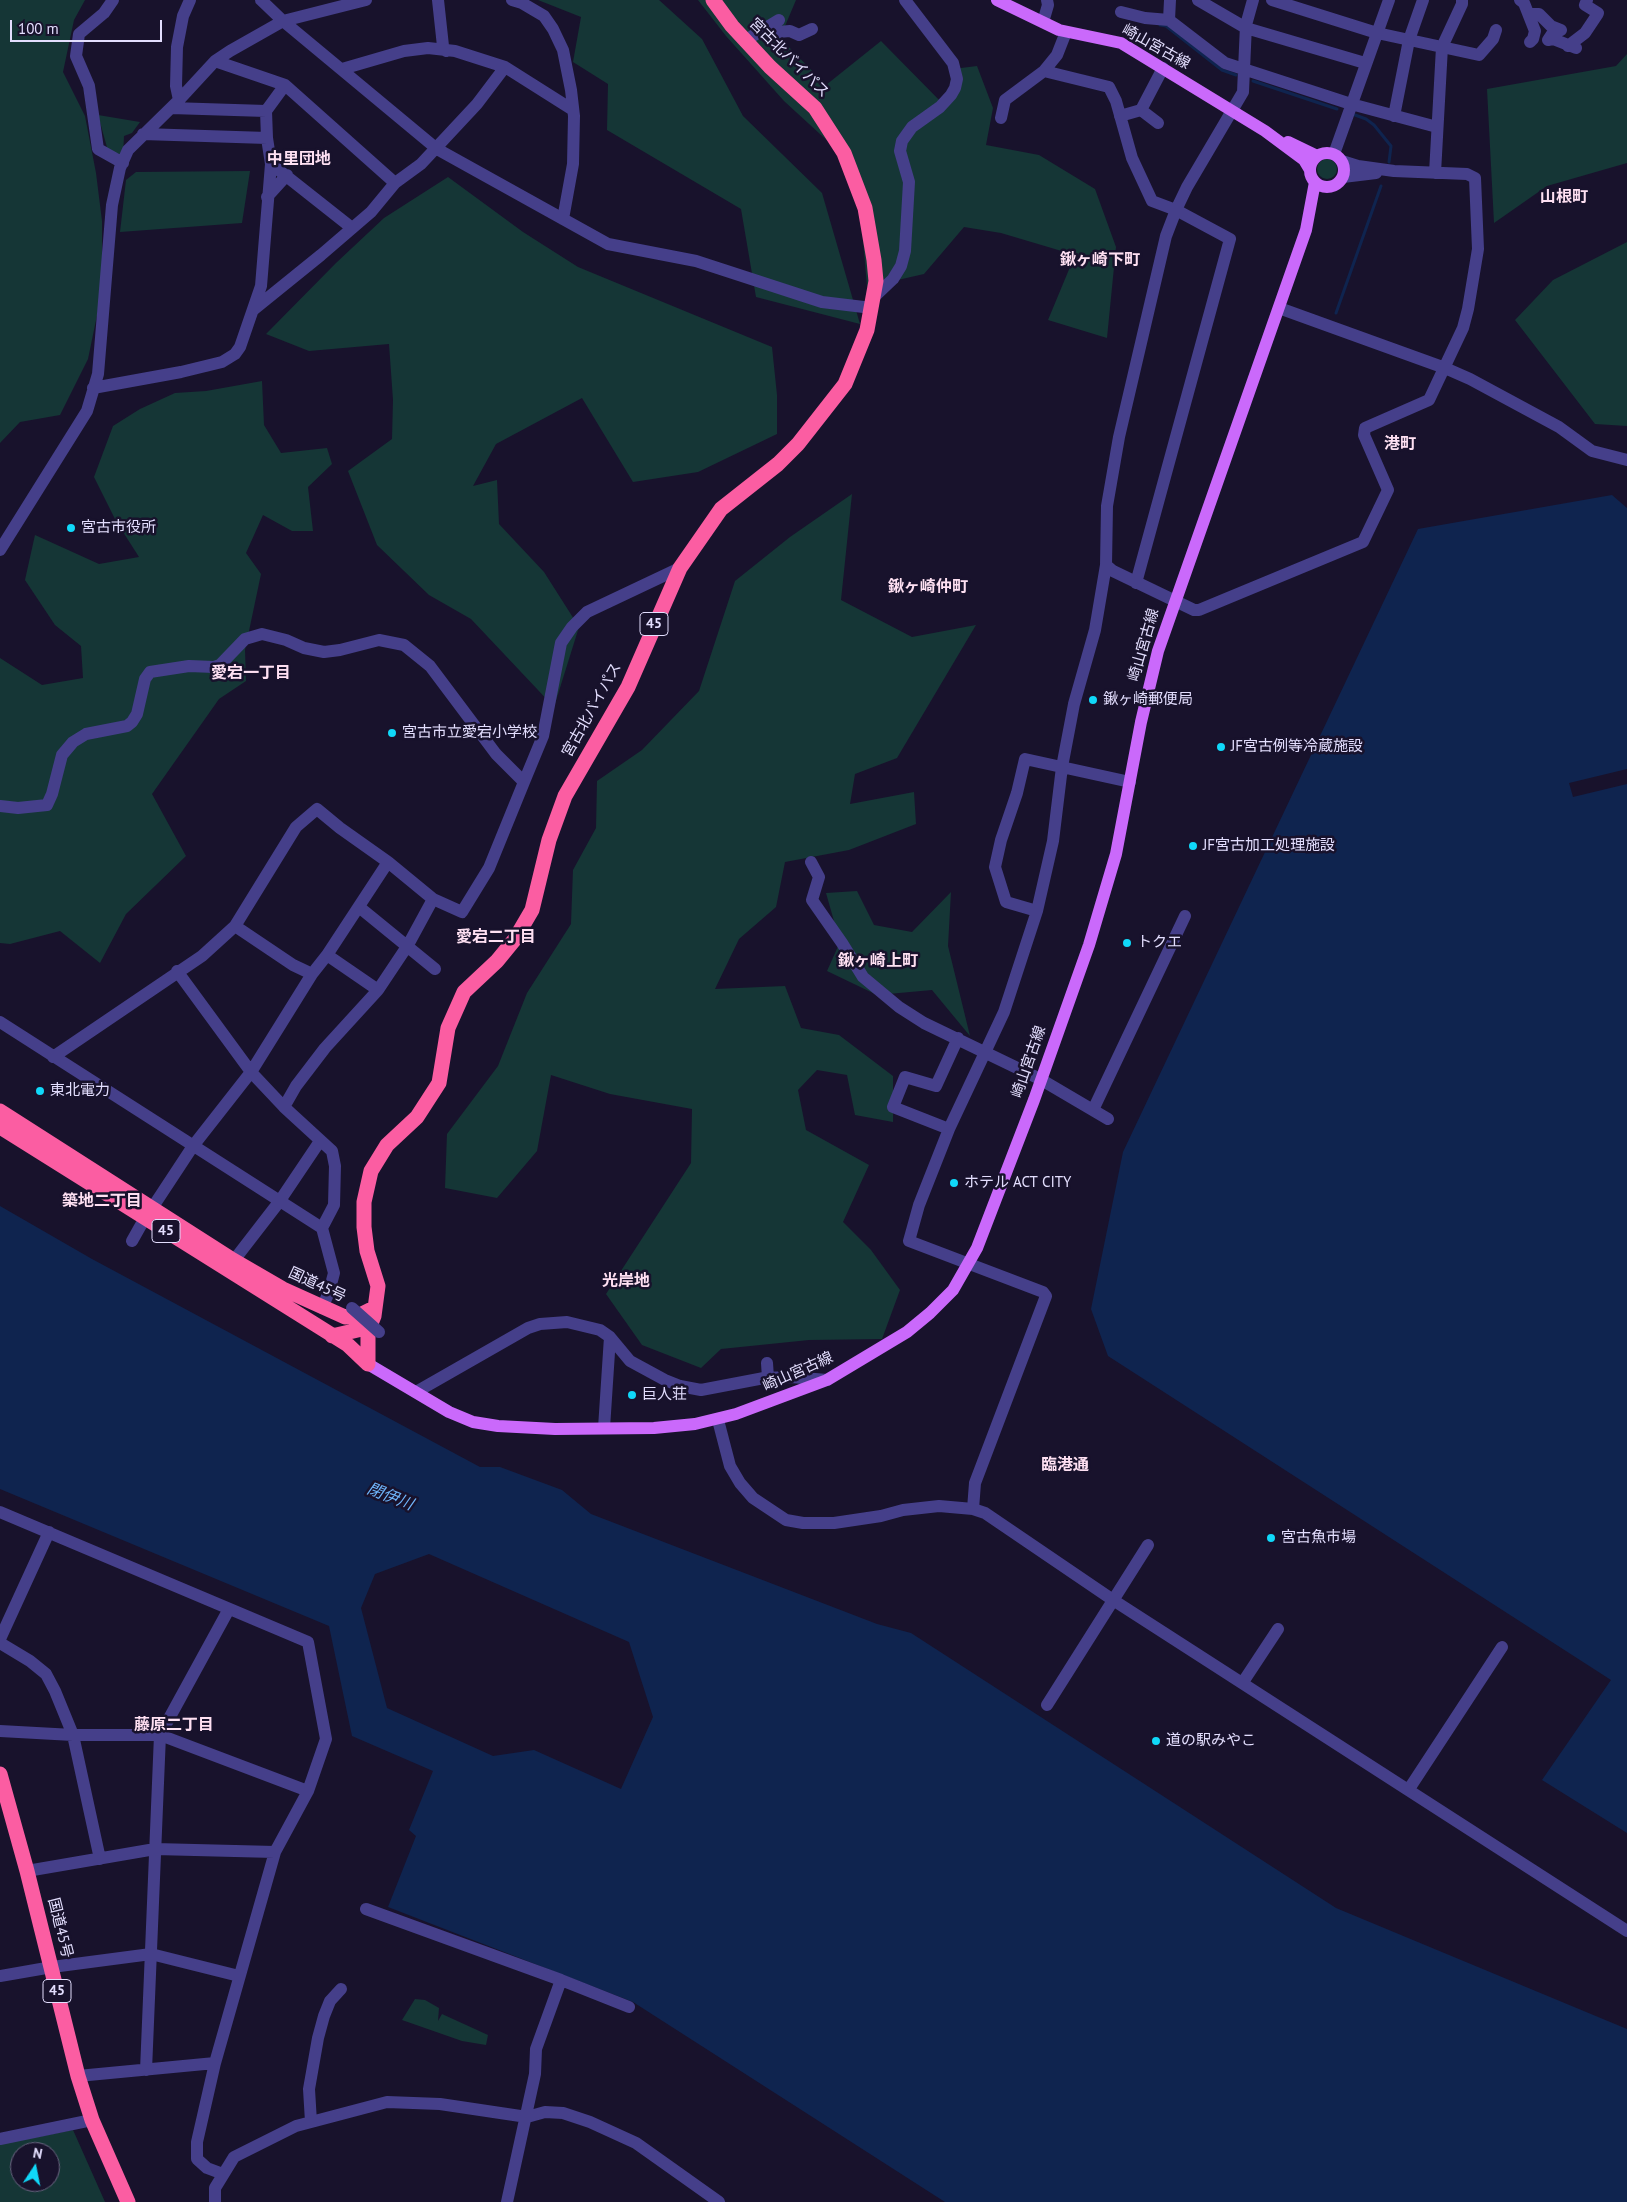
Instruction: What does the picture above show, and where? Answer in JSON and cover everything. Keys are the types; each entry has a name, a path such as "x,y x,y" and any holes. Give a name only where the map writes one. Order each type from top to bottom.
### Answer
{"highway":[{"name":"宮古北バイパス","path":"361,1313 378,1296 375,1271 367,1250 364,1227 364,1202 371,1171 387,1145 417,1117 439,1083 448,1028 464,992 497,961 515,939 532,910 549,840 565,796 628,687 680,568 721,510 778,464 798,444 845,384 867,330 876,281 874,260 865,208 844,153 815,108 770,66 732,26 713,0"},
{"name":"国道45号","path":"0,1112 149,1213 344,1337"},
{"name":"国道45号","path":"0,1127 149,1213"},
{"name":"国道45号","path":"230,1265 345,1317 361,1313"},
{"name":"45","path":"283,1289 344,1337 368,1364"},
{"name":"45","path":"361,1313 368,1331 368,1364"},
{"path":"344,1337 362,1328 361,1313"},
{"name":"国道45号","path":"0,1774 52,1967 78,2076 92,2120 128,2202"}],"main road":[{"name":"崎山宮古線","path":"997,0 1066,32 1121,43 1265,131 1304,160 1313,176"},
{"name":"崎山宮古線","path":"1265,131 1317,156 1311,164 1313,176 1306,230"},
{"path":"1317,156 1325,153 1338,158 1344,169 1343,177"},
{"path":"1313,176 1322,186 1331,186"},
{"name":"崎山宮古線","path":"368,1364 449,1412 473,1422 524,1428 654,1428 718,1420 827,1380 907,1332 953,1290 969,1264 981,1239 1089,946 1116,854 1147,693 1158,650 1174,601 1306,230 1331,186 1338,183 1343,177"}],"street":[{"path":"113,0 104,13 79,34 76,56 89,86 98,149 123,163"},
{"path":"175,104 177,47 183,16 190,0"},
{"path":"261,0 283,21 437,149 608,244 696,261 822,302 873,303 901,266 905,251 909,182 900,151 902,141 912,127 940,107 951,95 956,88 957,79 953,63 905,0"},
{"path":"0,550 87,412 98,374 112,204 128,150 215,61 248,40 283,21 340,3 366,0"},
{"path":"438,0 443,46 446,51"},
{"path":"512,0 544,16 553,29 562,50 571,90 573,110 573,164 563,219"},
{"path":"1043,22 1048,5 1047,0"},
{"path":"1169,20 1170,0"},
{"path":"1198,0 1246,28 1365,63"},
{"path":"973,1509 975,1482 1046,1296 1042,1292 909,1241 919,1205 949,1129 1007,1004 1037,912 1053,841 1062,766 1074,704 1095,630 1106,565 1107,506 1118,437 1160,259 1176,210 1231,110 1243,92 1246,28 1253,0"},
{"path":"1272,0 1377,33 1479,55 1493,39 1496,30"},
{"path":"1106,565 1113,571 1136,583 1194,610 1199,610 1363,542 1388,490 1364,435 1366,428 1429,400 1463,328 1476,268 1478,249 1476,181 1471,174 1394,171 1358,166 1338,158 1351,104 1388,0"},
{"path":"1394,116 1409,40 1424,0"},
{"path":"1435,172 1442,47 1462,4 1462,0"},
{"path":"1520,0 1524,3 1535,31 1530,42"},
{"path":"1528,14 1539,14 1551,26 1561,30 1552,34 1548,40 1553,39 1572,47 1598,15 1598,13 1585,4 1587,0"},
{"path":"1121,12 1145,18 1169,20 1225,63 1351,104 1437,127"},
{"path":"746,40 775,23 778,32 790,30 799,35 812,29"},
{"path":"1002,118 1006,100 1044,71 1057,55 1066,32"},
{"path":"342,69 404,51 428,48 446,51 493,62 505,67 573,110"},
{"path":"215,61 285,85 395,183"},
{"path":"253,310 371,212 395,183 421,164 437,149 477,104 505,67"},
{"path":"1120,116 1141,110 1164,68"},
{"path":"1044,71 1106,86 1112,92 1132,158 1152,201 1176,210 1230,239 1136,583"},
{"path":"93,388 181,372 222,362 235,354 240,347 261,286 271,164 267,138 266,111 285,85"},
{"path":"175,104 266,111"},
{"path":"1141,110 1158,123"},
{"path":"143,134 267,138"},
{"path":"271,164 352,228"},
{"path":"1343,177 1394,171"},
{"path":"267,198 287,175"},
{"path":"1279,308 1445,368 1470,379 1559,428 1592,452 1627,460"},
{"path":"53,1057 176,971 202,956 235,926 296,826 317,809 388,862 433,899 462,912 489,868 543,736 561,643 587,612 680,568"},
{"path":"0,806 18,808 47,806 62,755 73,742 86,734 127,726 132,722 137,714 145,679 150,672 189,666 220,665 245,639 262,634 286,640 304,648 324,652 379,640 392,641 404,646 430,666 496,754 524,782"},
{"path":"1037,912 1006,902 996,867 1001,840 1026,759 1130,782"},
{"path":"132,1241 193,1146 251,1072 312,974 327,955 388,862"},
{"path":"811,862 819,877 812,900 863,977 899,1007 924,1023 1040,1079 1108,1119"},
{"path":"284,1107 296,1086 325,1048 378,990 408,945 433,899"},
{"path":"359,907 408,945 435,969"},
{"path":"1093,1110 1185,916"},
{"path":"235,926 293,965 312,974"},
{"path":"327,955 378,990"},
{"path":"176,971 251,1072 284,1107 332,1151 335,1166 334,1205 322,1228 334,1273 322,1308"},
{"path":"0,1022 322,1228"},
{"path":"949,1129 893,1107 905,1077 936,1086 958,1038"},
{"path":"230,1265 279,1202 320,1141"},
{"path":"361,1313 378,1332"},
{"path":"416,1392 528,1328 540,1324 567,1322 600,1330 610,1337 630,1361 680,1386 701,1390 768,1378 810,1377 827,1380"},
{"path":"604,1428 610,1337"},
{"path":"768,1363 768,1378"},
{"path":"718,1420 730,1466 740,1484 753,1498 786,1520 804,1523 834,1523 881,1516 903,1510 939,1506 973,1509 985,1513 1113,1600 1627,1930"},
{"path":"0,1512 308,1642 326,1739 308,1791 275,1852 215,2063 197,2142 197,2159 207,2168 223,2174"},
{"path":"0,1639 49,1532"},
{"path":"1047,1705 1148,1545"},
{"path":"146,2070 160,1735 229,1609"},
{"path":"1243,1682 1278,1629"},
{"path":"0,1643 30,1661 46,1674 55,1691 73,1735 100,1859"},
{"path":"1409,1789 1502,1647"},
{"path":"0,1732 73,1735 160,1735 308,1791"},
{"path":"27,1871 155,1849 275,1852"},
{"path":"366,1909 561,1980 629,2007"},
{"path":"0,1976 151,1954 239,1976"},
{"path":"507,2202 527,2117 535,2074 536,2049 561,1980"},
{"path":"311,2122 309,2089 318,2038 330,2001 341,1989"},
{"path":"78,2076 215,2063"},
{"path":"215,2202 215,2188 234,2157 296,2126 387,2102 440,2104 527,2117 545,2112 563,2113 590,2122 636,2143 719,2202"},
{"path":"0,2139 92,2120"}],"green space":[{"path":"0,0 85,0 74,20 63,72 85,116 96,173 102,221 102,291 88,359 60,415 20,422 0,443"},
{"path":"538,0 659,0 702,39 743,116 822,193 860,324 756,297 741,209 607,130 608,84 573,62 581,17"},
{"path":"698,0 796,0 780,38 826,85 881,41 946,107 953,69 977,66 993,108 986,145 1039,155 1095,189 1116,247 1107,338 1048,320 1075,255 1001,233 964,227 924,274 867,287 857,168 784,101 726,36"},
{"path":"1627,54 1627,163 1547,186 1494,223 1487,89 1616,66"},
{"path":"98,115 140,122 132,133 124,136 123,155 108,151"},
{"path":"1327,159 1334,162 1337,169 1334,176 1327,179 1320,176 1317,169 1320,162"},
{"path":"250,171 242,223 120,232 126,180 136,172"},
{"path":"448,177 523,232 578,267 772,347 777,395 777,434 698,472 633,482 582,398 496,444 473,486 497,480 499,524 544,572 579,627 554,707 471,619 429,595 377,545 348,471 392,439 393,400 389,344 309,351 266,334 336,263 384,218"},
{"path":"1627,242 1627,426 1595,424 1515,320 1553,280"},
{"path":"262,381 264,425 281,453 327,448 332,464 308,487 313,531 292,531 263,515 246,553 261,574 245,650 246,681 219,699 152,794 186,856 126,914 100,963 60,931 10,944 0,943 0,658 42,685 83,678 81,646 55,625 25,580 35,535 99,564 139,557 116,521 94,477 113,426 140,409 175,393 206,391"},
{"path":"852,494 841,600 912,637 976,625 897,758 855,774 850,804 914,792 916,824 849,850 785,862 776,907 739,939 715,989 785,986 801,1028 839,1035 893,1076 893,1122 855,1115 847,1075 817,1070 798,1090 806,1130 869,1165 843,1222 871,1250 900,1290 882,1339 809,1340 721,1349 701,1368 642,1345 606,1294 691,1163 692,1109 610,1094 551,1075 537,1151 497,1198 445,1188 447,1134 498,1066 527,993 571,924 573,870 596,828 597,781 642,750 699,691 735,581 790,537"},
{"path":"857,891 874,925 912,932 951,892 948,946 970,1036 932,990 877,995 827,971 840,942 826,893"},
{"path":"415,1999 425,2000 439,2008 438,2021 442,2014 488,2035 486,2045 462,2041 402,2020"},
{"path":"73,2130 105,2202 0,2202 0,2144 10,2142 10,2192 60,2192 60,2142 10,2142"}],"water":[{"path":"1612,495 1627,508 1627,1833 1542,1780 1611,1680 1108,1356 1091,1309 1123,1152 1418,529"},
{"name":"閉伊川","path":"0,1206 92,1259 480,1467 500,1467 562,1490 591,1514 877,1624 911,1633 1336,1908 1627,2029 1627,2202 945,2202 633,2002 388,1907 416,1836 409,1830 433,1771 352,1736 329,1626 0,1489","holes":["429,1554 629,1642 653,1717 621,1789 534,1750 493,1756 387,1708 361,1608 375,1574"]}],"pier":[{"path":"1627,769 1627,784 1573,797 1569,783"}],"waterway":[{"path":"1160,25 1166,26 1222,70 1236,75"},
{"path":"1253,81 1337,109"},
{"path":"1355,115 1366,119 1374,125 1391,146 1389,162"},
{"path":"1336,313 1381,186"}],"place":[{"name":"宮古市役所","path":"71,528"},
{"name":"鍬ヶ崎郵便局","path":"1093,700"},
{"name":"宮古市立愛宕小学校","path":"392,733"},
{"name":"JF宮古例等冷蔵施設","path":"1221,747"},
{"name":"JF宮古加工処理施設","path":"1193,846"},
{"name":"トクエ","path":"1127,943"},
{"name":"東北電力","path":"40,1091"},
{"name":"ホテル ACT CITY","path":"954,1183"},
{"name":"巨人荘","path":"632,1395"},
{"name":"宮古魚市場","path":"1271,1538"},
{"name":"道の駅みやこ","path":"1156,1741"}],"district":[{"name":"中里団地","path":"299,159"},
{"name":"山根町","path":"1564,197"},
{"name":"鍬ヶ崎下町","path":"1100,260"},
{"name":"港町","path":"1400,444"},
{"name":"鍬ヶ崎仲町","path":"928,587"},
{"name":"愛宕一丁目","path":"251,673"},
{"name":"愛宕二丁目","path":"496,937"},
{"name":"鍬ヶ崎上町","path":"878,961"},
{"name":"築地二丁目","path":"102,1201"},
{"name":"光岸地","path":"626,1281"},
{"name":"臨港通","path":"1065,1465"},
{"name":"藤原二丁目","path":"174,1725"}]}
